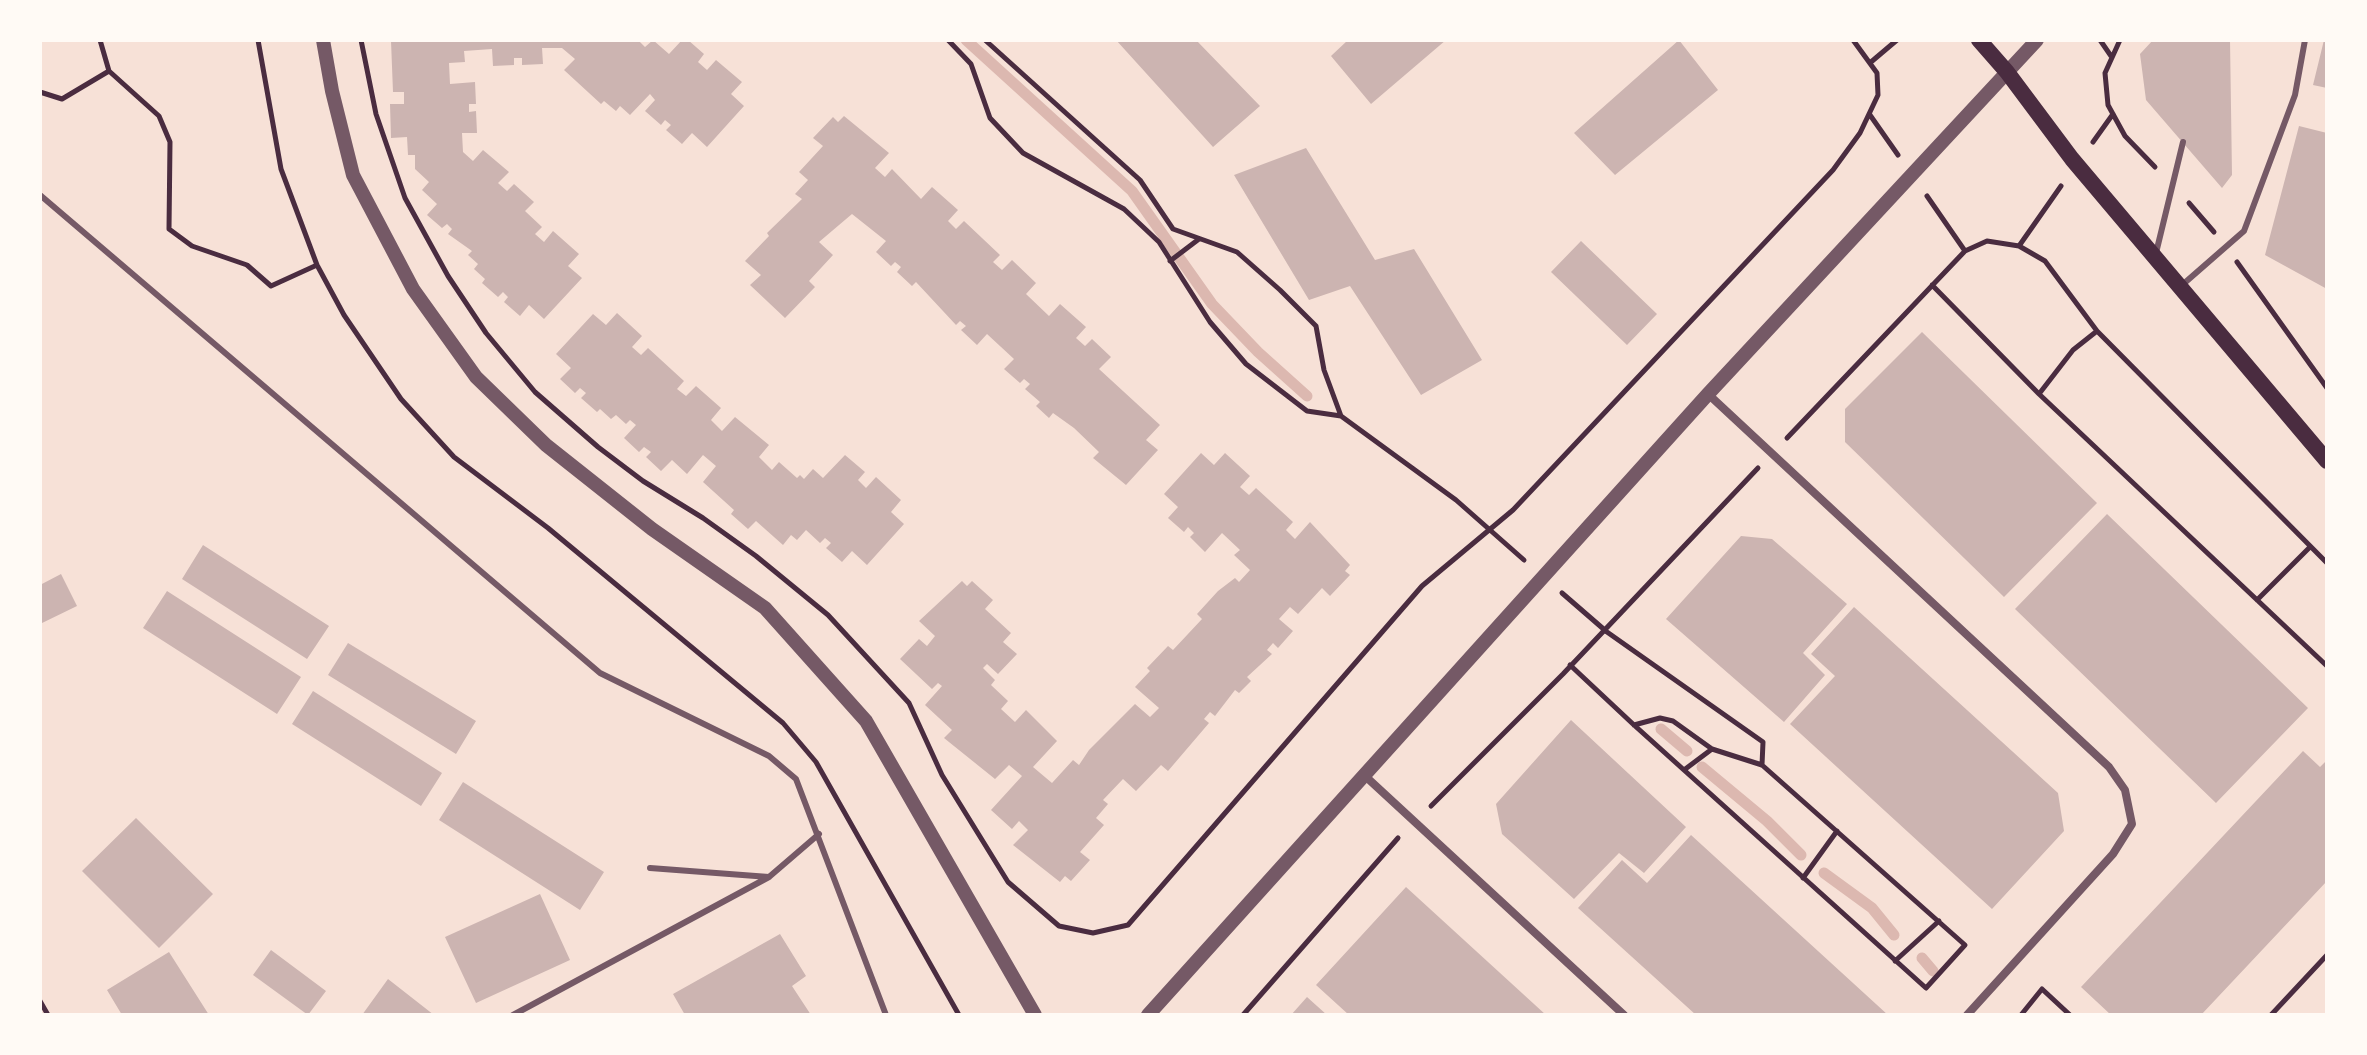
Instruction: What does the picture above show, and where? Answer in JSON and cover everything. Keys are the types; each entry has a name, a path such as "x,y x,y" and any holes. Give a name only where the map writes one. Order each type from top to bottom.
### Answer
{"main road":[{"path":"1979,40 2072,159 2327,461"}],"street":[{"path":"323,40 353,175 413,289 476,377 546,445 652,529 765,608 866,721 1035,1015"},
{"path":"1148,1015 1708,394 2037,40"},
{"path":"1708,394 2109,767 2125,790 2132,824 2113,854 1967,1015"},
{"path":"1364,775 1624,1015"}],"lane":[{"path":"2181,286 2244,231 2295,95 2305,40"},
{"path":"2155,257 2183,142"},
{"path":"40,195 600,673 769,756 796,779 886,1015"},
{"path":"513,1015 769,877 819,834"},
{"path":"650,868 769,877"}],"path":[{"path":"100,40 109,71 159,116 170,142 169,229 192,246 247,265 271,286 317,265"},
{"path":"258,40 281,169 317,265 344,315 401,399 454,457 548,528 783,723 816,762 959,1015"},
{"path":"361,40 376,114 405,198 448,276 486,333 535,392 598,447 643,481 746,548 828,615 909,703 942,775 1008,882 1059,926 1093,933 1128,925 1422,586 1513,510 1833,170 1860,133 1878,95 1877,73 1853,40"},
{"path":"948,40 971,64 990,118 1023,153 1124,209 1159,242 1210,322 1246,364 1307,411 1341,416 1456,500"},
{"path":"985,40 1140,180 1173,229 1237,252 1316,326 1324,370 1341,416"},
{"path":"1871,62 1897,40"},
{"path":"2100,40 2111,56"},
{"path":"2113,114 2108,105 2105,73 2120,40"},
{"path":"40,92 62,99 109,71"},
{"path":"1170,261 1200,238"},
{"path":"1243,1015 1380,857 1570,665 1965,251 1977,245 1987,241 2019,246 2045,261 2097,331 2327,563"},
{"path":"2240,265 2327,388"},
{"path":"1932,285 2039,394 2327,666"},
{"path":"2039,394 2073,350 2097,331"},
{"path":"2257,600 2309,548"},
{"path":"1607,632 1763,742 1762,765"},
{"path":"1570,665 1634,725 1926,988 1965,945 1762,765 1712,749 1673,721 1660,718 1634,725"},
{"path":"1684,770 1712,749"},
{"path":"1803,878 1837,831"},
{"path":"1895,961 1939,921"},
{"path":"2271,1015 2327,955"},
{"path":"2021,1015 2042,989 2070,1015"},
{"path":"40,1001 48,1015"}],"building":[{"path":"638,40 645,47 653,40 669,54 682,40 688,40 704,54 698,62 707,70 716,60 742,82 731,94 744,106 707,147 692,133 682,144 666,130 671,125 665,120 661,125 645,111 655,100 650,94 630,115 620,106 616,111 604,101 601,104 564,70 575,59 562,48 542,48 543,64 522,65 522,58 514,58 514,65 493,66 492,49 464,51 465,62 449,63 450,84 475,82 476,104 469,104 469,112 476,111 477,133 462,133 463,152 473,161 483,150 509,172 498,183 507,191 514,184 534,202 525,211 542,227 535,234 544,242 553,231 579,254 568,266 582,278 544,319 529,305 520,316 504,302 508,297 503,292 498,297 482,283 485,279 474,269 478,264 468,255 472,251 448,234 452,229 447,224 442,228 427,215 437,204 422,190 429,182 415,169 415,155 408,155 407,137 391,138 390,104 404,104 404,92 393,92 391,41"},
{"path":"1116,40 1196,40 1260,106 1213,147"},
{"path":"1348,40 1446,40 1371,104 1331,56"},
{"path":"1679,40 1718,90 1615,175 1574,133"},
{"path":"2153,40 2230,40 2232,175 2222,188 2146,100 2140,54"},
{"path":"2324,40 2327,40 2327,88 2313,85"},
{"path":"844,116 889,153 875,168 885,177 892,169 921,199 932,187 958,210 948,221 956,229 964,221 1000,255 993,262 1002,270 1012,260 1036,283 1026,294 1049,316 1060,304 1086,327 1076,338 1085,346 1092,339 1111,357 1099,369 1160,425 1146,440 1158,450 1126,485 1093,458 1099,452 1074,428 1053,413 1049,418 1036,406 1040,402 1025,389 1030,384 1024,379 1020,383 1004,369 1014,359 987,334 977,345 961,330 966,326 960,321 956,325 916,282 912,286 897,272 901,267 895,262 891,266 876,252 886,241 852,214 819,242 833,255 809,281 815,287 785,318 750,285 761,275 745,261 769,236 767,233 802,199 795,194 808,180 799,172 823,146 813,138 833,117 838,122"},
{"path":"2299,126 2327,133 2327,289 2265,255"},
{"path":"1306,148 1375,260 1414,249 1482,360 1421,395 1350,286 1309,300 1234,175"},
{"path":"1581,241 1657,314 1627,345 1551,272"},
{"path":"617,313 642,336 632,347 641,355 648,348 684,381 677,389 686,396 696,386 721,408 711,420 722,431 735,417 769,445 759,457 772,470 779,462 797,478 800,475 804,479 813,469 823,478 845,455 865,472 858,480 866,488 876,477 901,500 891,512 904,524 867,565 852,551 842,562 826,548 831,543 825,538 820,543 806,530 797,540 791,535 783,545 756,521 748,529 731,514 734,510 703,482 716,466 703,455 687,474 672,460 661,471 646,457 651,452 644,447 639,452 624,438 636,425 630,420 626,424 616,415 611,419 600,409 597,412 581,398 586,393 580,388 575,393 560,379 571,368 556,354 593,314 606,325"},
{"path":"1922,332 2097,503 2004,597 1845,442 1845,409"},
{"path":"1201,453 1214,465 1225,453 1250,476 1240,487 1249,495 1256,488 1293,522 1286,530 1295,539 1310,522 1350,565 1345,571 1350,575 1330,596 1322,588 1298,614 1290,607 1279,619 1293,631 1278,648 1273,643 1267,650 1272,654 1247,677 1251,681 1239,693 1235,690 1215,716 1210,712 1204,719 1209,723 1168,771 1161,765 1136,791 1123,779 1103,800 1108,804 1096,818 1104,825 1080,852 1090,860 1071,881 1065,876 1060,882 1013,845 1028,830 1019,821 1012,829 991,810 1022,776 1009,765 995,779 944,738 952,730 925,705 942,686 938,683 932,689 900,659 919,639 927,646 935,636 919,621 962,581 967,586 972,581 993,600 985,609 1011,633 1003,642 1017,654 998,674 987,664 983,668 995,680 991,685 1008,701 1001,709 1015,722 1026,710 1057,741 1033,767 1052,783 1073,760 1079,765 1089,750 1135,704 1150,717 1159,708 1135,687 1150,671 1147,668 1168,646 1173,650 1202,619 1197,614 1218,591 1235,578 1239,582 1250,570 1234,555 1240,550 1222,533 1205,552 1190,537 1194,533 1188,527 1184,532 1168,518 1178,507 1164,494"},
{"path":"2107,514 2308,708 2216,803 2015,609"},
{"path":"1741,536 1772,539 1847,604 1803,653 1825,675 1784,722 1666,619"},
{"path":"203,545 329,626 307,659 182,579"},
{"path":"61,574 77,606 40,624 40,585"},
{"path":"167,591 301,677 277,714 143,628"},
{"path":"1854,607 2058,793 2064,831 1992,909 1790,724 1835,676 1811,654"},
{"path":"348,643 476,721 456,754 328,675"},
{"path":"313,691 442,773 421,806 292,724"},
{"path":"1571,720 1686,827 1644,873 1619,853 1574,899 1502,834 1496,804"},
{"path":"2303,751 2320,767 2327,760 2327,881 2201,1015 2111,1015 2081,987"},
{"path":"463,782 604,872 580,910 439,820"},
{"path":"136,818 213,894 159,948 82,871"},
{"path":"1691,835 1888,1015 1696,1015 1578,908 1622,860 1647,883"},
{"path":"1406,887 1546,1015 1349,1015 1316,985"},
{"path":"540,894 570,960 476,1003 445,937"},
{"path":"780,934 806,976 792,986 811,1015 685,1015 673,994"},
{"path":"271,950 326,991 308,1015 253,975"},
{"path":"169,952 209,1015 122,1015 107,990"},
{"path":"388,979 434,1015 362,1015"},
{"path":"1307,997 1327,1015 1291,1015"}],"waterway":[{"path":"966,40 1132,191 1212,304 1258,352 1307,396"},
{"path":"1661,729 1687,751"},
{"path":"1702,767 1767,821 1801,855"},
{"path":"1824,873 1872,908 1894,935"},
{"path":"1922,958 1933,971"}]}
